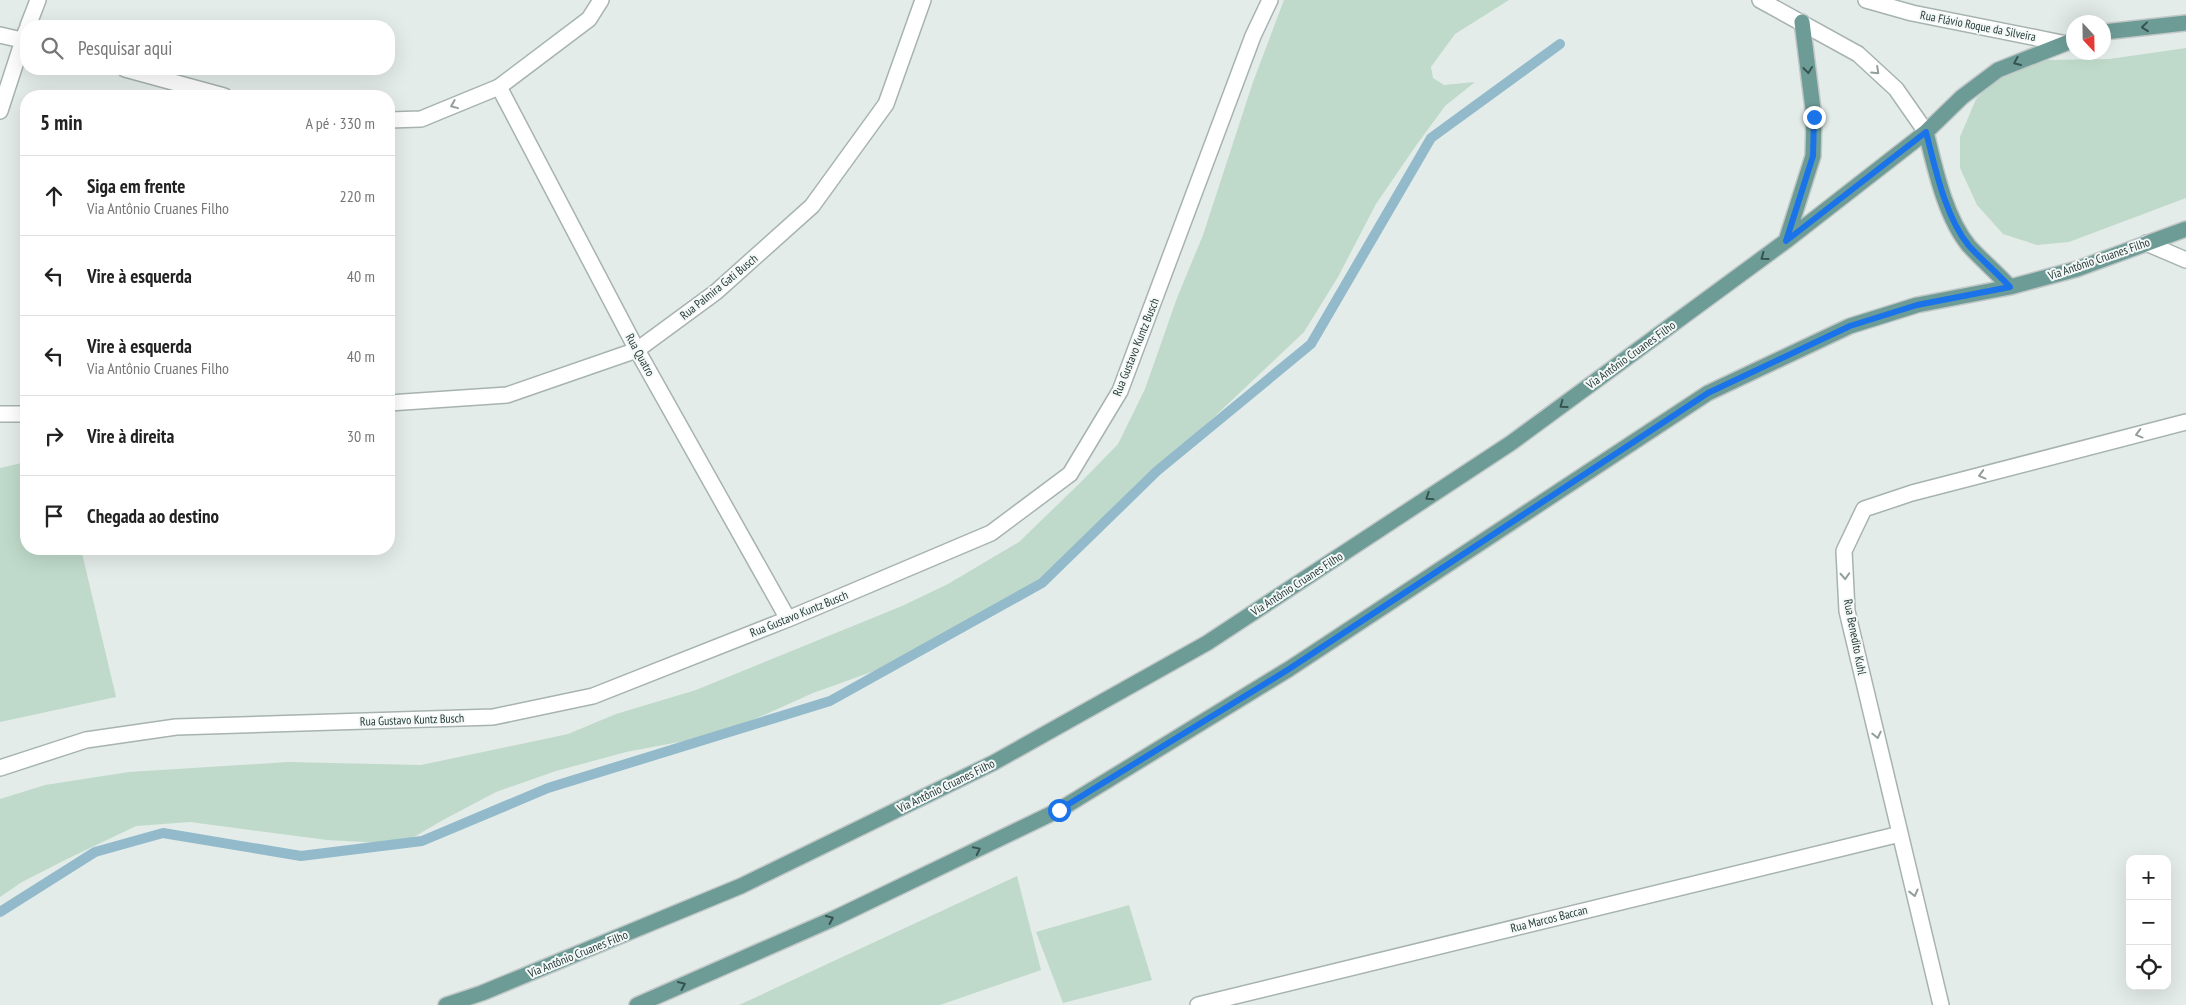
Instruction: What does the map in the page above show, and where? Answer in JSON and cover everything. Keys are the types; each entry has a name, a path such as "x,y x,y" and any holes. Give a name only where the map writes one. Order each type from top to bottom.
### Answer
{"main road":[{"path":"1786,241 1813,156 1814,117 1802,22"},
{"path":"2111,31 2186,23"},
{"name":"Via Antônio Cruanes Filho","path":"446,1005 482,993 741,886 993,763 1199,648 1511,443 1786,241 1926,132 1962,96 1998,70 2066,42"},
{"path":"1926,132 1938,180 1954,219 1968,245 2010,287"},
{"name":"Via Antônio Cruanes Filho","path":"637,1005 835,918 1059,810 1289,669 1708,393 1850,326 1917,305 2010,287 2077,269 2186,229"}],"street":[{"path":"31,20 38,0"},
{"path":"395,120 420,119 499,87 589,19 601,0"},
{"name":"Rua Palmira Gati Busch","path":"395,403 507,395 637,350 716,292 812,206 886,104 923,0"},
{"name":"Rua Gustavo Kuntz Busch","path":"0,768 86,740 176,727 493,717 593,696 788,619 991,532 1070,474 1120,390 1253,36 1270,0"},
{"path":"1760,0 1858,54 1896,89 1926,132"},
{"name":"Rua Flávio Roque da Silveira","path":"1866,0 1912,13 2066,41"},
{"path":"0,35 20,35"},
{"path":"0,112 20,53"},
{"path":"147,75 202,90"},
{"name":"Rua Quatro","path":"499,87 637,350 788,619"},
{"path":"2146,244 2186,260"},
{"path":"0,414 20,414"},
{"name":"Rua Benedito Kuhl","path":"1941,1005 1847,611 1844,551 1864,509 1912,493 2186,422"},
{"name":"Rua Marcos Baccan","path":"1198,1005 1900,834"}],"green space":[{"path":"1284,0 1509,0 1455,34 1431,67 1433,78 1444,85 1475,82 1445,106 1376,204 1338,277 1304,332 1042,583 902,661 813,693 722,734 626,752 556,771 496,792 402,844 327,840 190,822 136,826 22,882 0,897 0,799 45,785 129,772 288,762 421,765 568,734 616,714 696,690 902,606 948,584 1019,542 1118,444 1145,389 1177,298 1203,235 1253,82"},
{"path":"2186,48 2186,198 2069,242 2037,245 2003,234 1977,205 1960,168 1960,137 1976,99 2006,71 2044,60 2111,59"},
{"path":"20,463 20,555 82,555 116,697 0,722 0,468"},
{"path":"1017,876 1041,970 940,1005 739,1005"},
{"path":"1129,905 1152,980 1063,1003 1036,932"}],"waterway":[{"path":"0,912 95,852 163,833 301,856 422,841 548,788 830,701 1042,583 1157,471 1311,344 1431,138 1560,44"}],"route":[{"path":"1059,810 1289,669 1708,393 1850,326 1917,305 2010,287 1968,245 1954,219 1938,180 1926,132 1786,241 1813,156 1814,117"}]}
